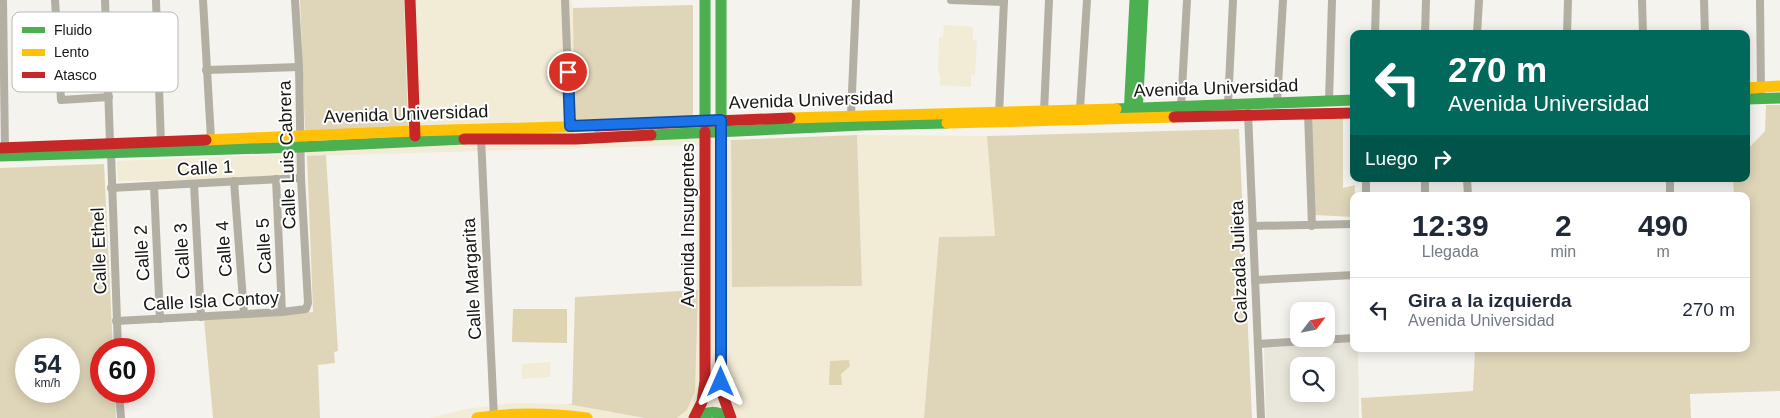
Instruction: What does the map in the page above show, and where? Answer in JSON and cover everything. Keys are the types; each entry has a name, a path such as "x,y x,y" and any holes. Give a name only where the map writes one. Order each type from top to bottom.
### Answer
{"main road":[{"path":"410,0 415,136"},
{"name":"Avenida Insurgentes","path":"694,418 702,402 705,386 705,0"},
{"name":"Avenida Insurgentes","path":"721,0 721,382 722,393 730,418"},
{"path":"1133,114 1134,0"},
{"path":"1133,114 1143,0"},
{"path":"1750,97 1780,86"},
{"path":"1750,89 1780,98"},
{"name":"Avenida Universidad","path":"162,146 211,139 301,135 576,139 862,125 1080,110 1133,114 1181,107 1350,100"},
{"name":"Avenida Universidad","path":"3,152 162,146 300,147 415,136 570,126 850,115 999,117 1133,114 1248,116 1350,113"},
{"path":"705,248 721,250"},
{"path":"694,418 709,412 718,412 730,418"},
{"path":"476,418 554,413 587,418"}],"street":[{"path":"3,0 3,152"},
{"path":"203,0 211,139"},
{"name":"Calle Luis Cabrera","path":"295,0 299,67 301,178 308,303 306,308"},
{"path":"565,0 570,126"},
{"path":"850,115 856,0"},
{"path":"951,0 1004,1 999,117"},
{"path":"1044,112 1049,0"},
{"path":"1080,110 1086,0"},
{"path":"1181,107 1187,0"},
{"path":"1228,105 1233,0"},
{"path":"1278,102 1282,0"},
{"path":"1329,101 1332,0"},
{"path":"1375,30 1376,0"},
{"path":"1425,30 1426,0"},
{"path":"1478,30 1479,0"},
{"path":"1567,30 1568,0"},
{"path":"1642,0 1643,30"},
{"path":"1704,0 1705,30"},
{"path":"1760,0 1761,93"},
{"path":"206,70 299,67"},
{"path":"61,92 61,100 109,97"},
{"name":"Calle Ethel","path":"109,92 117,338"},
{"path":"160,92 162,146"},
{"name":"Calzada Julieta","path":"1247,104 1261,418"},
{"path":"1308,114 1312,226"},
{"name":"Calle Margarita","path":"481,138 493,417"},
{"name":"Calle 1","path":"111,188 301,178"},
{"name":"Calle 5","path":"276,179 282,312"},
{"name":"Calle 4","path":"234,181 244,314"},
{"name":"Calle 3","path":"194,184 201,317"},
{"name":"Calle 2","path":"154,186 160,319"},
{"path":"1253,226 1350,224"},
{"path":"1255,280 1350,275"},
{"name":"Calle Isla Contoy","path":"116,321 282,312 306,308"},
{"path":"1258,344 1350,338"},
{"path":"119,403 120,418"}],"shaded area":[{"path":"300,0 404,0 408,129 305,132"},
{"path":"404,0 571,0 573,8 574,120 693,116 731,140 732,287 862,286 857,135 994,136 987,136 995,236 939,237 924,418 677,418 687,410 695,391 699,145 307,156 305,132 408,129"},
{"path":"693,5 693,116 574,120 573,8"},
{"path":"944,25 973,27 973,40 977,41 975,75 971,75 971,87 940,85 940,74 938,73 939,37 943,37"},
{"path":"1766,105 1780,105 1780,391 1690,394 1691,418 1362,418 1361,398 1473,391 1475,352 1750,352 1750,192 1734,192 1733,182 1750,182 1750,147 1765,131"},
{"path":"1311,115 1343,116 1343,188 1355,185 1355,192 1350,192 1350,217 1314,215"},
{"path":"1239,129 1252,418 924,418 939,237 995,236 987,136"},
{"path":"857,135 862,286 732,287 731,140"},
{"path":"297,154 298,175 208,180 118,181 117,161"},
{"path":"326,155 338,351 334,352 335,363 318,365 320,418 213,418 204,319 313,312 307,156"},
{"path":"104,164 112,338 90,338 90,403 115,403 116,418 0,418 0,168"},
{"path":"698,290 695,391 687,410 677,418 645,418 567,404 572,404 575,297"},
{"path":"513,309 567,309 567,343 512,342"},
{"path":"1350,342 1350,352 1358,352 1359,418 1266,418 1264,348 1290,346 1290,348 1335,348 1335,343"},
{"path":"849,360 850,366 841,374 842,385 829,385 830,361"},
{"path":"550,362 550,377 522,379 522,364"},
{"path":"512,403 567,404 645,418 430,418 466,409"}],"traffic: fast":[{"path":"705,0 705,132"},
{"path":"721,0 721,242"},
{"path":"1129,116 1135,0"},
{"path":"1137,114 1143,0"},
{"path":"1750,99 1780,98"},
{"path":"1116,109 1350,100"},
{"path":"651,135 947,123"},
{"path":"0,156 300,147 464,139"},
{"path":"695,418 712,412 729,418"}],"traffic: slow":[{"path":"1750,88 1780,86"},
{"path":"790,118 1116,109"},
{"path":"947,123 1174,117"},
{"path":"206,140 414,131 596,126"},
{"path":"477,418 532,414 587,418"}],"traffic: jam":[{"path":"410,0 415,136"},
{"path":"1174,117 1350,113"},
{"path":"596,126 790,118"},
{"path":"694,418 702,402 705,381 705,132"},
{"path":"464,139 576,139 651,135"},
{"path":"0,148 206,140"},
{"path":"721,242 721,382 722,393 731,418"}],"route":[{"path":"568,72 570,126 721,120 721,382"}]}
